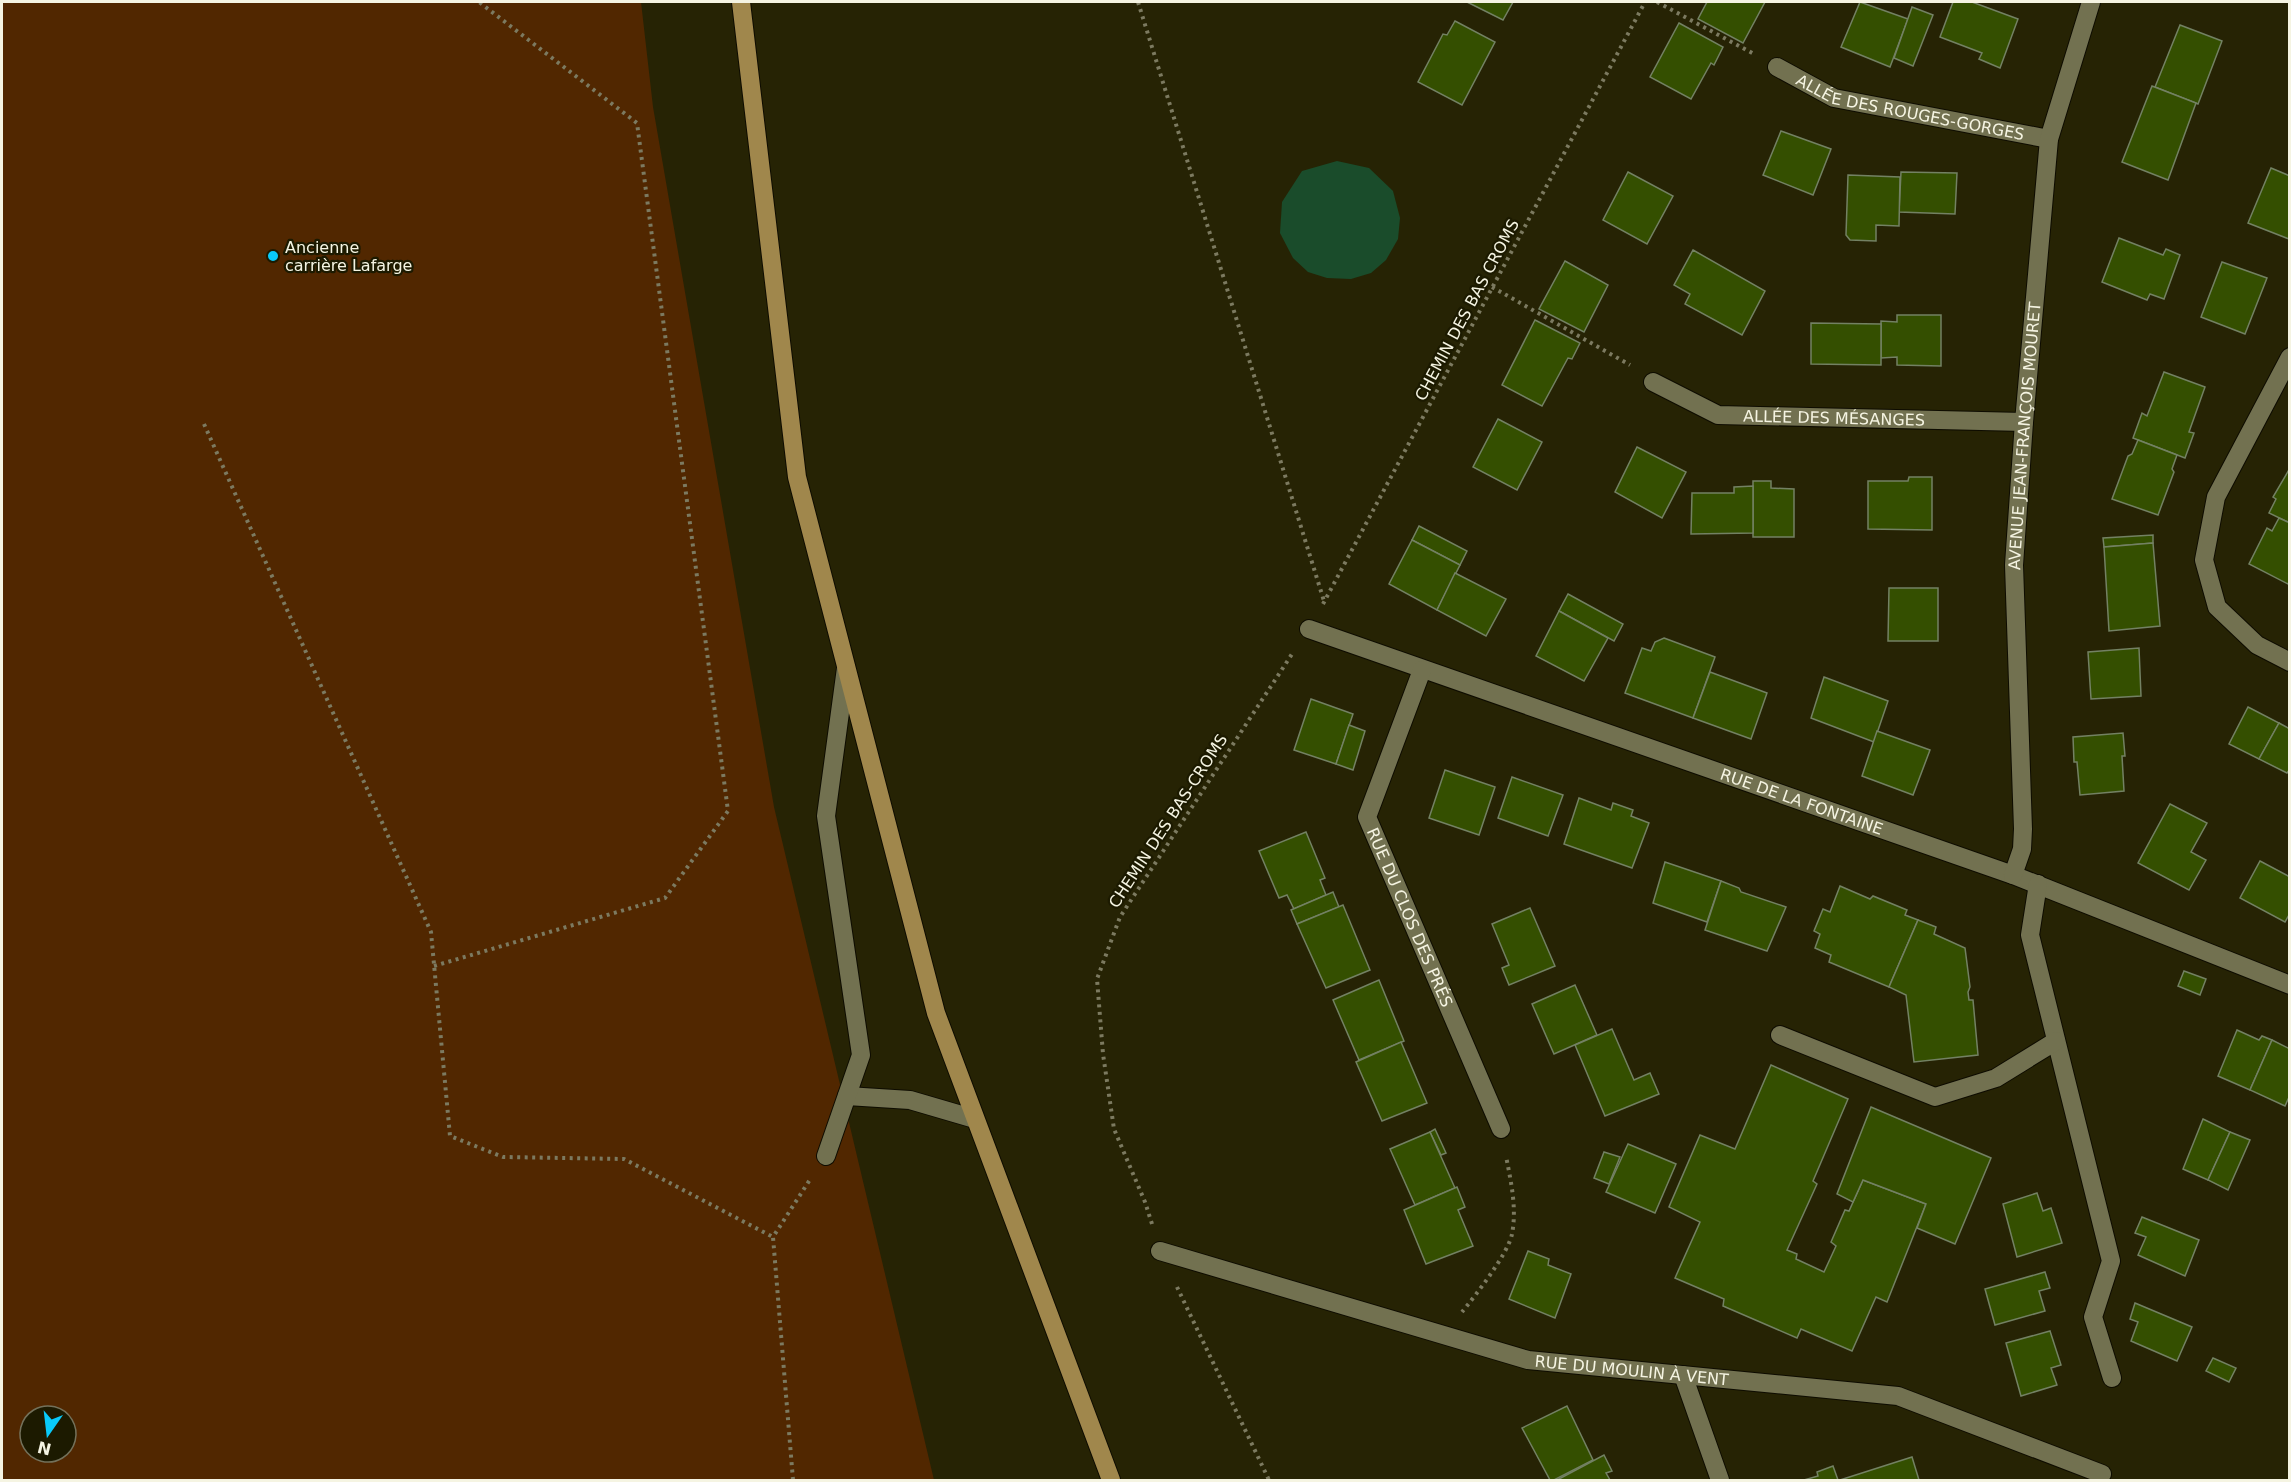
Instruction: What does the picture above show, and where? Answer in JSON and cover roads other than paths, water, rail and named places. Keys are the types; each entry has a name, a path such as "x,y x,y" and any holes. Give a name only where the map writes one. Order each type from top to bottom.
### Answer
{"main road":[{"path":"741,2 797,477 936,1013 1111,1480"}],"street":[{"name":"AVENUE JEAN-FRANÇOIS MOURET","path":"2013,875 2022,849 2023,829 2014,564 2049,139 2091,2"},
{"name":"ALLÉE DES ROUGES-GORGES","path":"1777,67 1834,98 2049,139"},
{"path":"2289,357 2216,497 2204,560 2217,607 2257,645 2289,662"},
{"name":"ALLÉE DES MÉSANGES","path":"1653,382 1718,416 2024,422"},
{"name":"RUE DE LA FONTAINE","path":"1309,629 2013,875 2289,985"},
{"path":"826,1156 861,1055 826,816 846,668"},
{"name":"RUE DU CLOS DES PRÉS","path":"1422,670 1367,817 1501,1129"},
{"path":"2038,885 2030,935 2111,1261 2093,1317 2112,1378"},
{"path":"1780,1035 1935,1098 1996,1078 2056,1041"},
{"path":"847,1096 910,1100 975,1119"},
{"name":"RUE DU MOULIN À VENT","path":"1160,1251 1528,1360 1898,1396 2102,1474"},
{"path":"1683,1375 1720,1480"}],"place":[{"name":"Ancienne carrière Lafarge","path":"273,256"}]}
